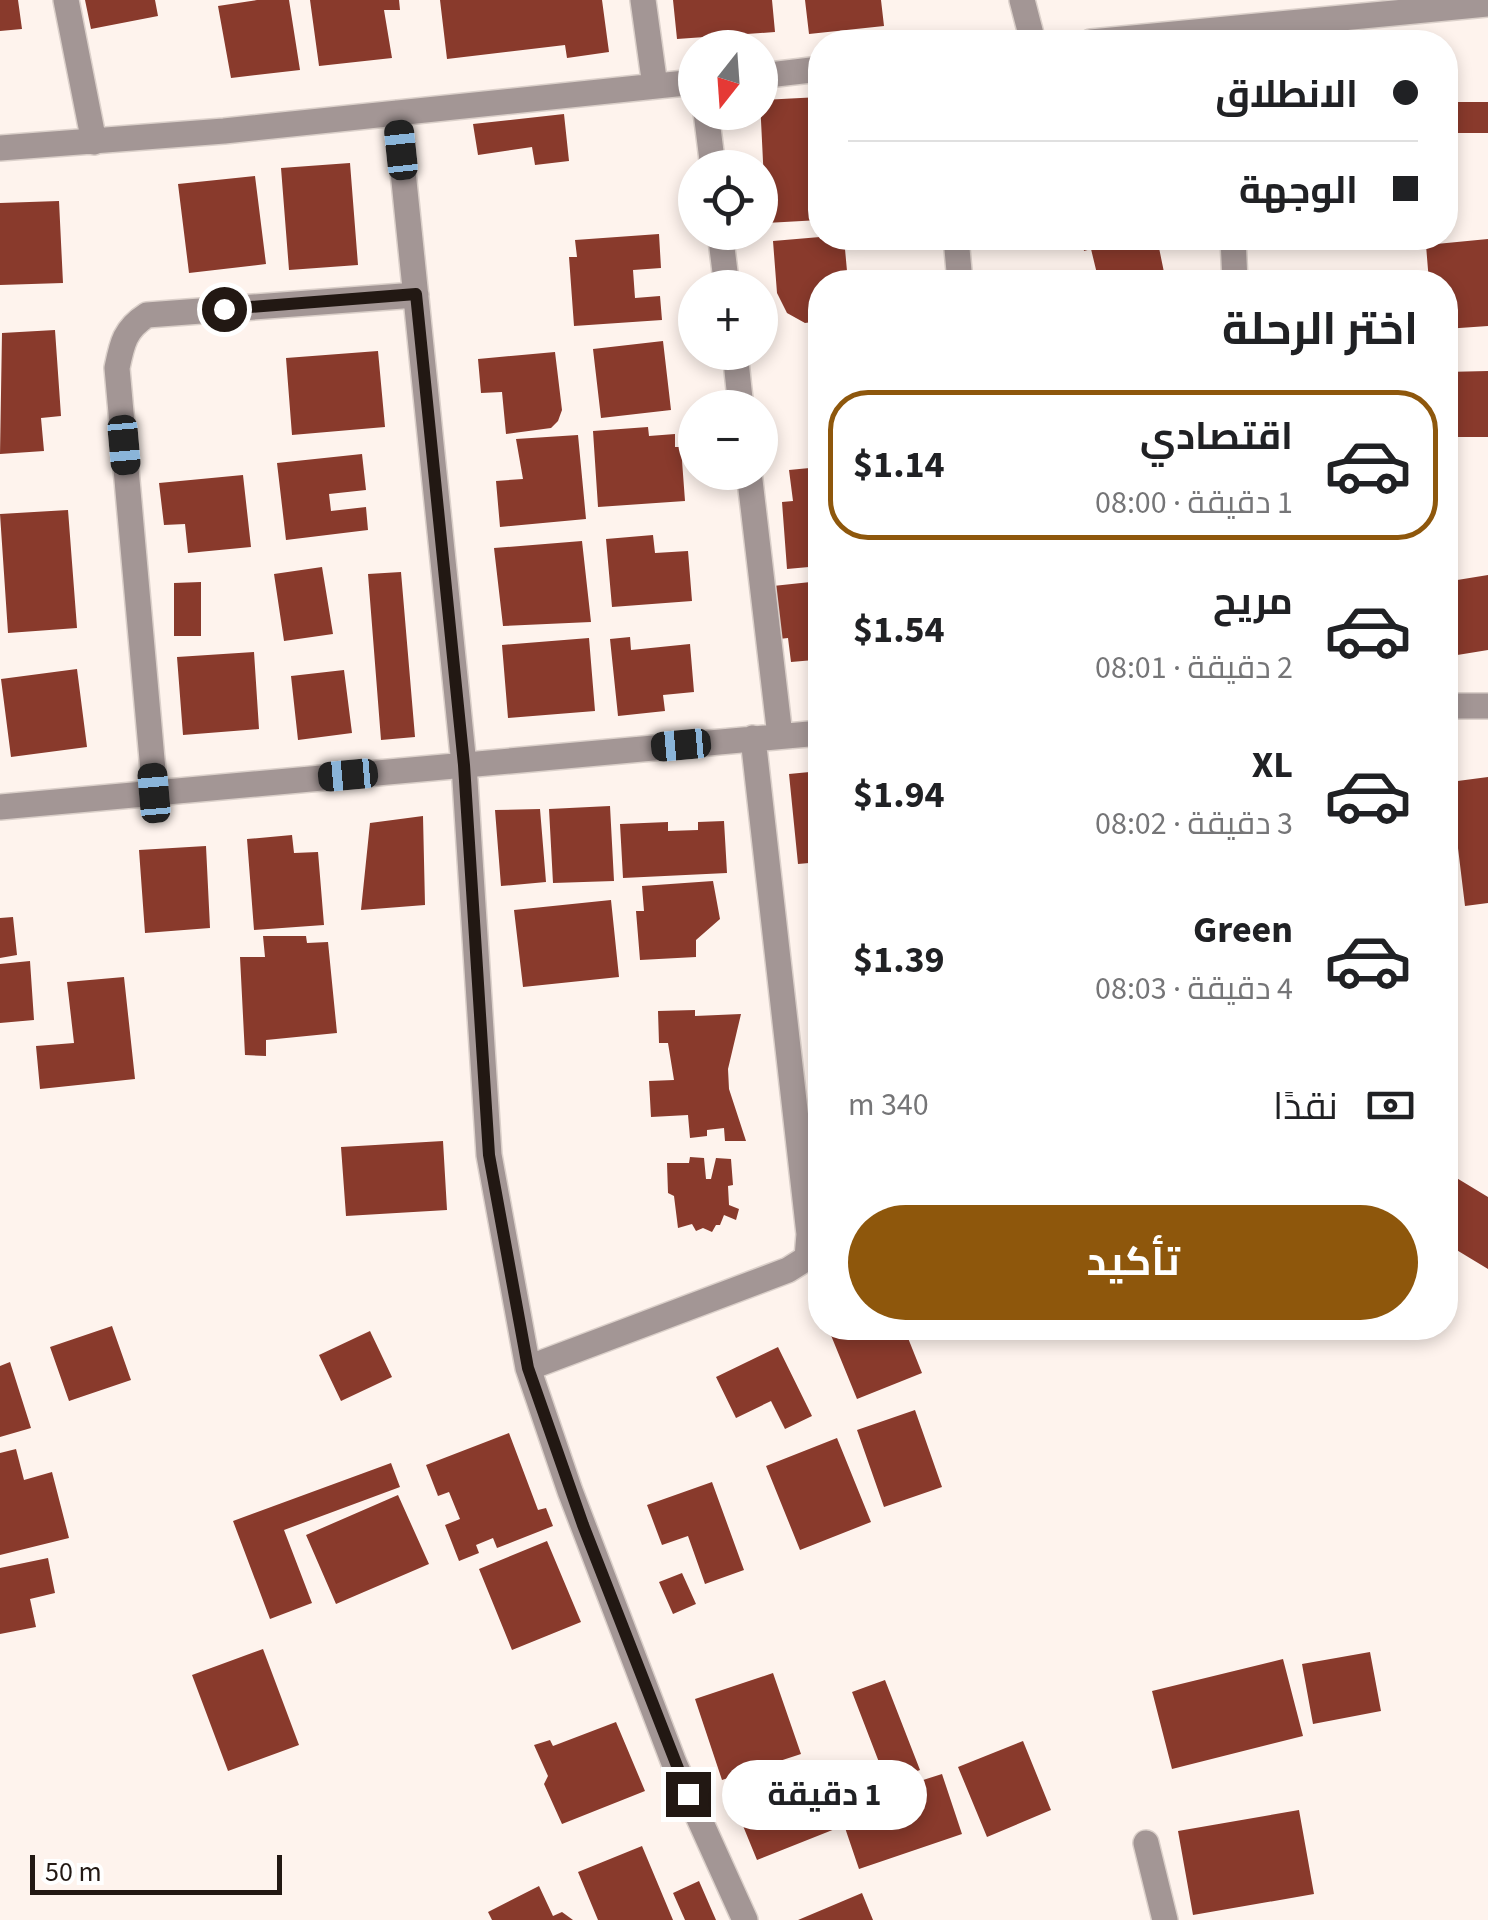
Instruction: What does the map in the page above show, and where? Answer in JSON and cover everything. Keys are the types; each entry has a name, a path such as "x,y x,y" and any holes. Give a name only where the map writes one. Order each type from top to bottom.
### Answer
{"street":[{"path":"66,0 94,142"},
{"path":"643,0 655,86"},
{"path":"1022,0 1030,30"},
{"path":"1272,30 1488,4"},
{"path":"778,74 808,71"},
{"path":"0,148 678,84"},
{"path":"397,113 464,765 489,1155 528,1368 570,1491 674,1763 745,1920"},
{"path":"154,793 118,368 123,340 132,326 147,315 416,294"},
{"path":"751,490 780,736"},
{"path":"1458,706 1488,706"},
{"path":"0,807 808,733"},
{"path":"753,738 808,1225"},
{"path":"528,1368 788,1270 807,1258 808,1246"},
{"path":"1146,1843 1165,1920"}],"building":[{"path":"0,0 18,0 22,29 0,31"},
{"path":"85,0 155,0 158,16 91,29"},
{"path":"289,0 300,70 231,78 218,6"},
{"path":"310,0 399,0 400,10 384,10 392,58 319,66"},
{"path":"440,0 602,0 609,52 567,58 565,45 447,59"},
{"path":"673,0 772,0 775,30 678,30 677,39"},
{"path":"805,0 881,0 884,26 809,30"},
{"path":"808,98 808,221 778,222 778,150 762,150 761,130 778,130 778,99"},
{"path":"1458,102 1488,102 1488,133 1458,133"},
{"path":"564,114 569,161 535,165 532,147 478,155 473,124"},
{"path":"350,163 358,265 289,270 281,168"},
{"path":"255,176 266,264 189,273 178,184"},
{"path":"59,201 63,283 0,285 0,203"},
{"path":"659,234 661,268 633,270 635,298 660,296 662,320 574,326 569,257 577,257 575,240"},
{"path":"808,238 808,250 845,250 847,270 808,270 808,323 787,313 778,295 774,250 778,250 778,241"},
{"path":"1488,239 1488,326 1458,328 1458,270 1428,270 1426,250 1458,250 1458,242"},
{"path":"1091,250 1159,250 1164,270 1096,270"},
{"path":"55,330 61,416 41,418 44,451 0,454 2,333"},
{"path":"663,341 671,410 601,418 593,349"},
{"path":"378,351 385,427 292,435 286,358"},
{"path":"555,352 562,410 558,421 551,428 506,434 502,392 481,393 478,359"},
{"path":"1488,371 1488,437 1458,437 1458,372"},
{"path":"648,427 649,436 675,434 678,490 684,490 685,501 598,507 593,431"},
{"path":"578,435 586,519 500,527 496,481 523,479 516,439"},
{"path":"362,454 366,490 329,494 331,511 366,507 368,530 286,540 277,463"},
{"path":"808,468 808,567 787,569 782,502 793,501 789,470"},
{"path":"243,475 251,547 188,553 185,524 164,525 159,483"},
{"path":"68,510 77,628 8,633 0,514"},
{"path":"653,535 655,553 688,551 692,601 612,607 606,539"},
{"path":"582,541 591,622 503,626 494,548"},
{"path":"322,567 333,634 284,641 274,574"},
{"path":"401,572 415,737 381,740 368,574"},
{"path":"1488,575 1488,650 1458,655 1458,580"},
{"path":"201,582 201,636 174,636 174,583"},
{"path":"808,582 808,661 791,662 788,638 779,639 773,586"},
{"path":"630,637 631,650 690,644 694,692 663,695 665,711 618,716 610,639"},
{"path":"589,638 595,711 508,718 502,645"},
{"path":"254,652 259,729 183,735 177,657"},
{"path":"77,669 87,747 11,757 1,679"},
{"path":"344,670 352,733 298,740 291,676"},
{"path":"808,772 808,863 798,864 789,774"},
{"path":"1488,777 1488,903 1465,906 1458,848 1458,781"},
{"path":"610,806 614,881 553,883 549,809"},
{"path":"540,809 546,882 501,886 495,810"},
{"path":"423,816 425,905 361,910 370,823"},
{"path":"724,821 727,873 623,878 620,824 668,822 668,831 698,830 698,822"},
{"path":"292,835 294,853 318,852 324,925 254,930 247,839"},
{"path":"206,846 210,928 145,933 139,850"},
{"path":"713,881 720,919 696,940 696,957 640,960 636,911 644,911 642,886"},
{"path":"611,900 619,977 523,987 514,910"},
{"path":"13,917 17,955 0,958 0,918"},
{"path":"263,936 306,936 307,943 328,942 337,1033 266,1040 266,1056 245,1055 240,957 265,957"},
{"path":"30,961 34,1020 0,1023 0,964"},
{"path":"124,977 135,1079 40,1089 36,1046 74,1043 67,982"},
{"path":"695,1010 695,1016 741,1014 728,1069 729,1089 746,1141 725,1141 724,1128 690,1138 688,1115 651,1117 649,1081 674,1080 668,1043 659,1043 658,1011"},
{"path":"443,1141 447,1210 346,1216 341,1147"},
{"path":"690,1157 704,1158 706,1179 711,1179 716,1158 731,1159 733,1185 728,1186 729,1205 739,1209 736,1220 724,1215 712,1232 703,1228 696,1231 692,1224 678,1228 674,1196 668,1193 667,1163 689,1163"},
{"path":"1458,1179 1488,1197 1488,1269 1458,1251"},
{"path":"112,1326 131,1380 69,1401 50,1347"},
{"path":"370,1331 392,1377 341,1401 319,1355"},
{"path":"833,1340 909,1340 922,1373 857,1399"},
{"path":"778,1347 812,1416 785,1429 771,1401 736,1418 716,1377"},
{"path":"10,1362 31,1428 0,1437 0,1366"},
{"path":"915,1410 942,1487 884,1507 857,1430"},
{"path":"509,1433 538,1510 546,1508 553,1526 497,1548 493,1538 476,1545 479,1553 459,1561 445,1525 460,1519 449,1492 438,1496 426,1465"},
{"path":"837,1438 871,1522 800,1550 766,1466"},
{"path":"16,1449 24,1480 52,1472 69,1538 0,1555 0,1453"},
{"path":"391,1463 400,1487 284,1530 312,1603 270,1619 233,1521"},
{"path":"712,1482 744,1570 705,1584 688,1536 662,1545 647,1505"},
{"path":"398,1495 429,1564 336,1604 306,1535"},
{"path":"547,1541 581,1622 512,1650 479,1569"},
{"path":"48,1558 55,1593 30,1599 36,1627 0,1634 0,1568"},
{"path":"682,1573 696,1604 673,1614 659,1582"},
{"path":"263,1649 299,1745 228,1771 192,1675"},
{"path":"1370,1652 1381,1711 1313,1724 1302,1664"},
{"path":"1283,1659 1303,1736 1172,1769 1152,1691"},
{"path":"773,1673 801,1754 722,1780 695,1699"},
{"path":"885,1680 920,1770 887,1783 852,1692"},
{"path":"616,1722 645,1791 562,1824 544,1784 548,1776 534,1745 550,1740 553,1746"},
{"path":"1023,1741 1051,1810 987,1837 958,1767"},
{"path":"810,1768 835,1829 757,1860 732,1799"},
{"path":"942,1774 962,1834 859,1869 841,1816 904,1795 901,1787"},
{"path":"1299,1810 1314,1894 1193,1915 1178,1831"},
{"path":"642,1846 673,1920 598,1920 578,1872"},
{"path":"699,1881 716,1920 685,1920 673,1893"},
{"path":"539,1886 553,1916 562,1912 573,1920 492,1920 488,1912"},
{"path":"862,1893 873,1920 798,1920"}],"route":[{"path":"224,309 416,294 464,765 489,1155 528,1368 583,1525 688,1794"}]}
